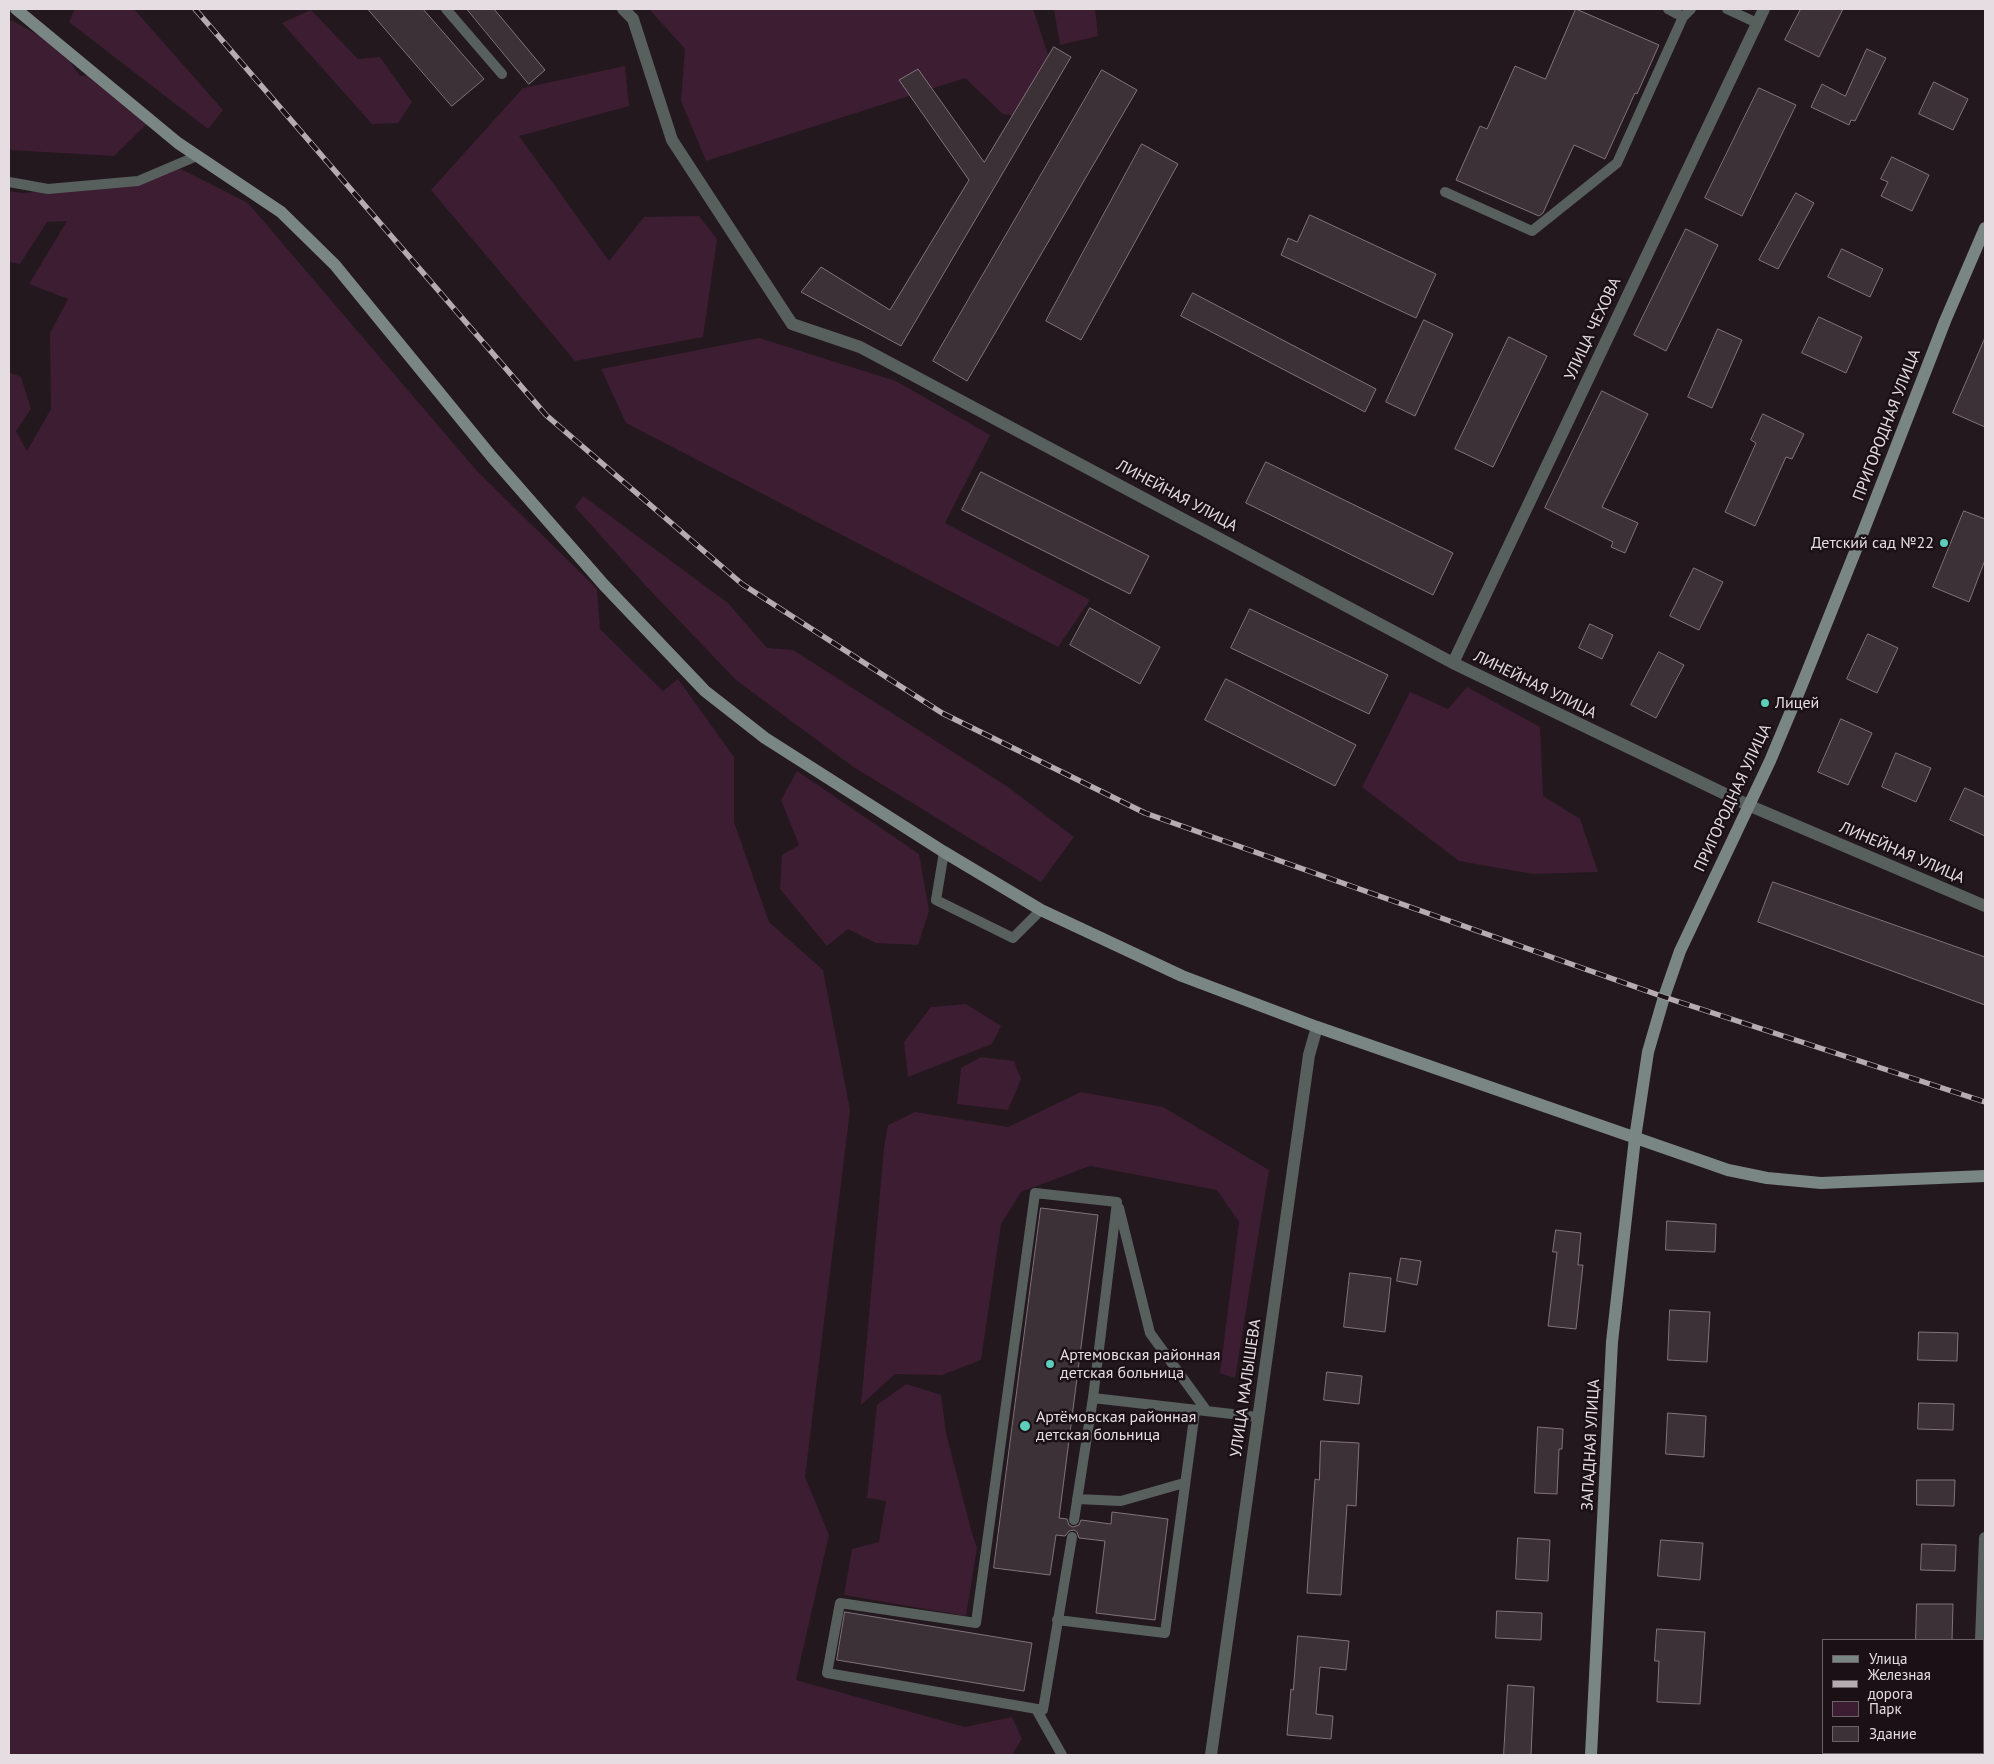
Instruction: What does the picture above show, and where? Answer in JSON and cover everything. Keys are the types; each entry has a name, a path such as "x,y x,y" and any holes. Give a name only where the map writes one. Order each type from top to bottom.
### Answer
{"main road":[{"path":"16,9 178,143 281,212 335,266 492,457 604,585 705,691 765,738 944,852 1041,910 1182,976 1317,1027 1728,1170 1767,1178 1821,1183 1985,1176"},
{"name":"ПРИГОРОДНАЯ УЛИЦА","path":"1635,1138 1648,1052 1680,951 1770,761 1945,321 1984,234"},
{"name":"ЗАПАДНАЯ УЛИЦА","path":"1591,1755 1612,1342 1635,1138"}],"street":[{"name":"ЛИНЕЙНАЯ УЛИЦА","path":"623,9 633,19 672,140 792,324 860,347 1453,663 1748,805 1985,906"},
{"name":"УЛИЦА ЧЕХОВА","path":"1453,663 1764,9"},
{"name":"УЛИЦА МАЛЫШЕВА","path":"1211,1755 1309,1055 1317,1027"},
{"path":"1981,1639 1985,1538"}],"lane":[{"path":"446,9 502,74"},
{"path":"1668,9 1683,17"},
{"path":"1445,192 1532,231 1617,163 1683,17 1691,9"},
{"path":"1727,9 1757,23"},
{"path":"9,182 48,189 138,180 197,156"},
{"path":"944,852 936,900 1013,938 1041,910"},
{"path":"1072,1537 1043,1710 827,1673 840,1603 976,1623 1035,1193 1117,1202"},
{"path":"1074,1520 1093,1398 1117,1202"},
{"path":"1057,1620 1165,1633 1184,1483 1200,1410 1150,1333 1117,1202"},
{"path":"1093,1398 1258,1417"},
{"path":"1077,1499 1121,1501 1184,1483"},
{"path":"1036,1709 1062,1755"}],"green space":[{"path":"75,9 134,9 223,110 208,129 69,22"},
{"path":"649,9 1033,9 1050,61 1024,117 1003,114 965,78 706,161 681,101 685,49"},
{"path":"1054,9 1095,9 1098,36 1060,45"},
{"path":"311,10 358,59 380,57 412,102 398,123 372,124 282,23"},
{"path":"11,20 60,47 80,76 96,74 151,120 114,156 9,150 9,24"},
{"path":"625,66 629,106 519,136 609,261 644,217 699,216 717,239 703,337 575,361 431,190 523,88"},
{"path":"173,165 248,203 477,471 597,589 600,629 663,691 678,679 734,757 734,822 769,922 823,970 850,1110 805,1477 829,1535 796,1680 965,1727 1012,1717 1022,1739 1012,1755 9,1755 9,372 21,377 31,409 16,431 27,451 51,409 50,333 68,299 29,284 67,221 47,222 20,264 9,262 9,191 21,193 123,186"},
{"path":"759,338 896,381 990,435 945,523 1090,600 1058,647 626,423 601,369"},
{"path":"583,496 728,603 767,648 793,650 1008,787 1074,837 1041,882 852,766 736,680 645,585 575,507"},
{"path":"1467,687 1540,727 1543,796 1580,819 1598,872 1533,874 1459,861 1362,787 1410,692 1448,709"},
{"path":"797,771 919,854 929,911 918,945 876,943 848,929 827,946 780,889 782,855 799,845 781,800"},
{"path":"966,1004 1001,1026 992,1044 908,1077 904,1042 931,1007"},
{"path":"981,1057 1014,1061 1021,1079 1008,1110 957,1104 961,1068"},
{"path":"1081,1092 1163,1107 1269,1170 1235,1378 1220,1373 1239,1222 1217,1190 1090,1166 1021,1192 1001,1224 981,1360 942,1375 895,1374 861,1405 884,1148 888,1125 915,1112 1008,1127"},
{"path":"906,1384 941,1395 946,1433 977,1548 966,1616 844,1595 852,1549 879,1542 886,1501 867,1498 877,1405"}],"building":[{"path":"368,9 423,9 484,79 452,106"},
{"path":"467,9 494,9 545,70 529,84"},
{"path":"1576,9 1659,45 1605,159 1574,145 1543,213 1539,216 1456,180 1480,126 1487,129 1515,66 1545,79"},
{"path":"1801,9 1843,9 1819,57 1785,40"},
{"path":"1054,47 1071,57 901,346 801,292 821,267 890,310 969,180 899,80 918,69 984,162"},
{"path":"1867,49 1886,58 1855,121 1851,120 1849,125 1811,107 1822,84 1845,96"},
{"path":"1102,70 1137,90 967,381 933,361"},
{"path":"1934,82 1968,99 1953,130 1919,114"},
{"path":"1759,88 1796,105 1742,216 1705,198"},
{"path":"1142,144 1178,164 1081,340 1046,321"},
{"path":"1892,157 1929,175 1912,211 1881,196 1888,182 1881,179"},
{"path":"1796,193 1814,203 1778,269 1759,260"},
{"path":"1310,215 1436,274 1416,318 1281,255 1288,238 1297,242"},
{"path":"1686,229 1718,245 1666,351 1634,335"},
{"path":"1842,249 1883,269 1870,297 1828,277"},
{"path":"1193,293 1376,389 1365,412 1181,316"},
{"path":"1819,317 1862,337 1846,373 1802,353"},
{"path":"1424,320 1453,334 1415,416 1386,402"},
{"path":"1718,329 1742,340 1712,408 1688,397"},
{"path":"1509,337 1547,356 1493,467 1455,449"},
{"path":"1985,338 1985,427 1953,413"},
{"path":"1602,391 1648,414 1602,507 1638,523 1625,553 1611,547 1613,542 1545,508"},
{"path":"1763,414 1804,434 1792,459 1786,457 1755,526 1725,512 1756,443 1751,440"},
{"path":"1266,462 1453,553 1433,595 1246,503"},
{"path":"981,472 1149,556 1130,594 962,510"},
{"path":"1964,511 1985,519 1985,560 1969,602 1933,587"},
{"path":"1694,568 1723,582 1699,630 1670,616"},
{"path":"1090,608 1160,647 1140,684 1070,645"},
{"path":"1250,609 1388,675 1369,714 1231,648"},
{"path":"1590,624 1613,635 1602,659 1579,648"},
{"path":"1868,634 1898,648 1877,693 1847,679"},
{"path":"1659,652 1684,665 1656,718 1631,705"},
{"path":"1226,679 1356,745 1335,786 1205,720"},
{"path":"1841,719 1872,733 1848,785 1818,772"},
{"path":"1896,753 1931,768 1916,802 1882,787"},
{"path":"1965,788 1985,797 1985,836 1950,820"},
{"path":"1773,882 1985,957 1985,1005 1758,922"},
{"name":"Артемовская районная детская больница","path":"1041,1208 1098,1215 1059,1518 1067,1519 1069,1525 1073,1527 1079,1525 1081,1520 1111,1524 1112,1512 1168,1519 1155,1620 1096,1613 1105,1541 1079,1538 1074,1530 1069,1531 1065,1536 1056,1535 1050,1575 994,1568"},
{"path":"1667,1221 1716,1224 1715,1252 1666,1250"},
{"path":"1556,1230 1581,1233 1578,1265 1583,1265 1576,1329 1548,1326 1557,1252 1553,1252"},
{"path":"1401,1258 1421,1261 1417,1285 1397,1281"},
{"path":"1350,1273 1391,1278 1385,1332 1344,1327"},
{"path":"1670,1310 1710,1312 1707,1362 1668,1360"},
{"path":"1919,1332 1958,1333 1957,1361 1918,1360"},
{"path":"1327,1372 1362,1376 1359,1404 1324,1400"},
{"path":"1919,1403 1954,1404 1953,1430 1918,1429"},
{"path":"1668,1413 1706,1416 1704,1457 1666,1454"},
{"path":"1538,1427 1563,1429 1562,1449 1559,1449 1557,1494 1535,1493"},
{"path":"1321,1441 1359,1443 1356,1506 1347,1505 1341,1595 1307,1593 1315,1479 1319,1480"},
{"path":"1917,1480 1955,1480 1954,1506 1917,1505"},
{"path":"1518,1538 1550,1540 1548,1581 1516,1579"},
{"path":"1661,1540 1703,1543 1700,1580 1658,1576"},
{"path":"1922,1544 1956,1545 1955,1571 1921,1570"},
{"path":"1917,1604 1953,1604 1952,1639 1916,1639"},
{"path":"1497,1611 1542,1613 1541,1640 1496,1638"},
{"path":"845,1612 1032,1643 1024,1691 837,1660"},
{"path":"1657,1629 1705,1632 1700,1704 1657,1702 1659,1661 1655,1661"},
{"path":"1298,1636 1349,1641 1346,1670 1320,1667 1316,1714 1333,1716 1331,1739 1287,1735"},
{"path":"1508,1685 1534,1687 1531,1755 1504,1755"}],"railway":[{"path":"195,9 546,415 742,584 942,713 1145,813 1664,997 1985,1102"}],"place":[{"name":"Детский сад №22","path":"1944,543"},
{"name":"Лицей","path":"1765,703"},
{"name":"Артемовская районная детская больница","path":"1050,1364"},
{"name":"Артёмовская районная детская больница","path":"1025,1426"}]}
